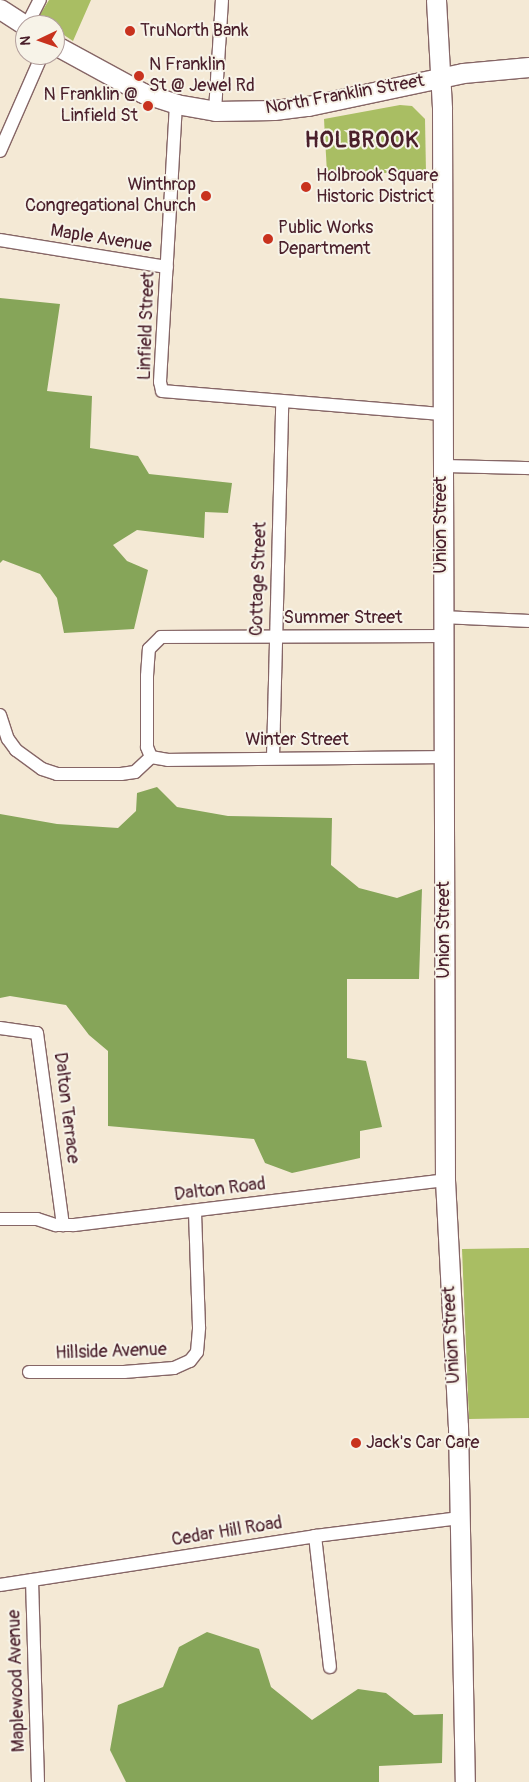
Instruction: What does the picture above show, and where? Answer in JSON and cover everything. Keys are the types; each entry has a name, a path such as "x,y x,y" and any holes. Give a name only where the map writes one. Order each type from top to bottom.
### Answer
{"main road":[{"name":"Union Street","path":"436,0 440,78 442,201 441,466 445,1180 460,1518 465,1782"},
{"path":"0,9 15,18"},
{"name":"North Franklin Street","path":"65,51 123,84 176,104 215,111 274,110 308,106 440,78 529,67"}],"street":[{"path":"32,15 40,0"},
{"path":"215,111 222,0"},
{"path":"0,152 38,65"},
{"name":"Linfield Street","path":"176,104 160,382 162,391 282,403 441,414"},
{"name":"Maple Avenue","path":"0,240 167,268"},
{"name":"Cottage Street","path":"273,757 282,403"},
{"path":"441,466 529,468"},
{"name":"Summer Street","path":"151,757 147,747 147,676 149,649 155,640 174,636 275,636 529,620"},
{"path":"0,715 8,739 16,750 42,769 56,774 121,774 135,772 151,757"},
{"name":"Winter Street","path":"151,757 168,760 273,757 443,757"},
{"name":"Dalton Terrace","path":"0,1028 36,1033 63,1225"},
{"name":"Dalton Road","path":"0,1219 37,1219 63,1225 195,1211 445,1180"},
{"name":"Hillside Avenue","path":"28,1372 124,1372 174,1368 190,1361 197,1352 200,1327 195,1211"},
{"name":"Cedar Hill Road","path":"0,1585 315,1536 460,1518"},
{"path":"315,1536 330,1667"},
{"name":"Maplewood Avenue","path":"32,1580 38,1782"}],"green space":[{"path":"49,0 91,0 73,41 65,36 65,15 40,15"},
{"path":"400,105 412,106 425,119 426,173 327,173 324,119"},
{"path":"0,298 60,304 47,391 92,396 90,448 138,456 149,474 232,483 228,513 205,512 204,538 137,530 113,545 127,561 148,570 134,629 64,633 57,598 40,574 3,560 0,563"},
{"path":"157,787 177,807 228,816 332,818 331,865 359,888 397,898 422,889 419,979 347,979 347,1058 366,1061 382,1127 360,1131 360,1158 292,1173 265,1163 254,1139 108,1126 108,1051 89,1035 66,1005 10,996 0,998 0,814 57,824 118,828 136,811 137,793"},
{"path":"529,1248 529,1418 469,1419 462,1249"},
{"path":"207,1632 259,1649 271,1687 312,1720 358,1689 386,1693 414,1715 443,1714 442,1763 379,1766 379,1782 126,1782 110,1750 118,1705 163,1687 179,1647"}],"place":[{"name":"TruNorth Bank","path":"130,31"},
{"name":"N Franklin St @ Jewel Rd","path":"139,76"},
{"name":"N Franklin @ Linfield St","path":"148,106"},
{"name":"Holbrook Square Historic District","path":"306,187"},
{"name":"Winthrop Congregational Church","path":"206,196"},
{"name":"Public Works Department","path":"268,239"},
{"name":"Jack's Car Care","path":"356,1443"}],"district":[{"name":"HOLBROOK","path":"362,141"}]}
